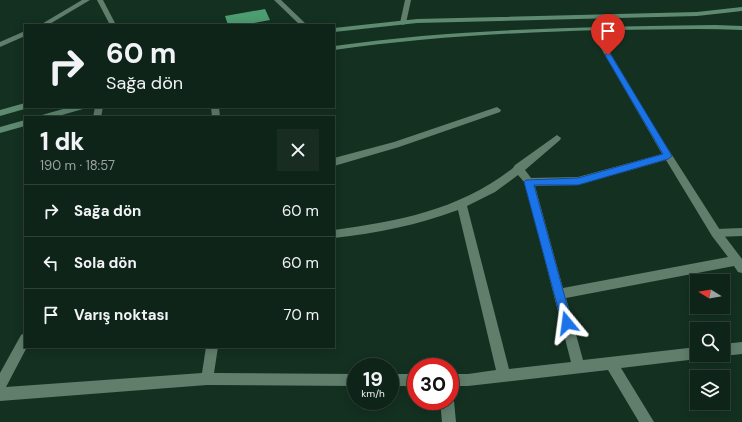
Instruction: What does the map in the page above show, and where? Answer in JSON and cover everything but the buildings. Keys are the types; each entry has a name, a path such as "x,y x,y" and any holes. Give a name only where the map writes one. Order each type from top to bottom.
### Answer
{"main road":[{"path":"335,30 417,21 697,14 742,9"},
{"path":"335,48 381,40 488,31 715,27 742,28"},
{"path":"0,113 24,106"},
{"path":"48,116 76,108"},
{"path":"0,130 24,123"}],"street":[{"path":"45,24 87,0"},
{"path":"100,0 112,24"},
{"path":"277,0 303,24"},
{"path":"403,23 408,0"},
{"path":"559,294 739,264 716,233 668,156 593,29"},
{"path":"0,45 24,33"},
{"path":"335,162 396,145 497,110"},
{"path":"335,234 387,228 462,205 492,188 557,138"},
{"path":"529,182 578,181 668,156"},
{"path":"518,168 529,182 579,367"},
{"path":"462,205 504,376"},
{"path":"0,386 24,341"},
{"path":"208,379 212,348"},
{"path":"730,349 742,348"},
{"path":"459,380 690,354"},
{"path":"611,363 647,422"},
{"path":"0,394 208,379 347,380"},
{"path":"448,410 449,422"}],"lane":[{"path":"716,233 742,232"}],"route":[{"path":"567,323 529,182 552,183 578,181 668,156 608,55"}]}
